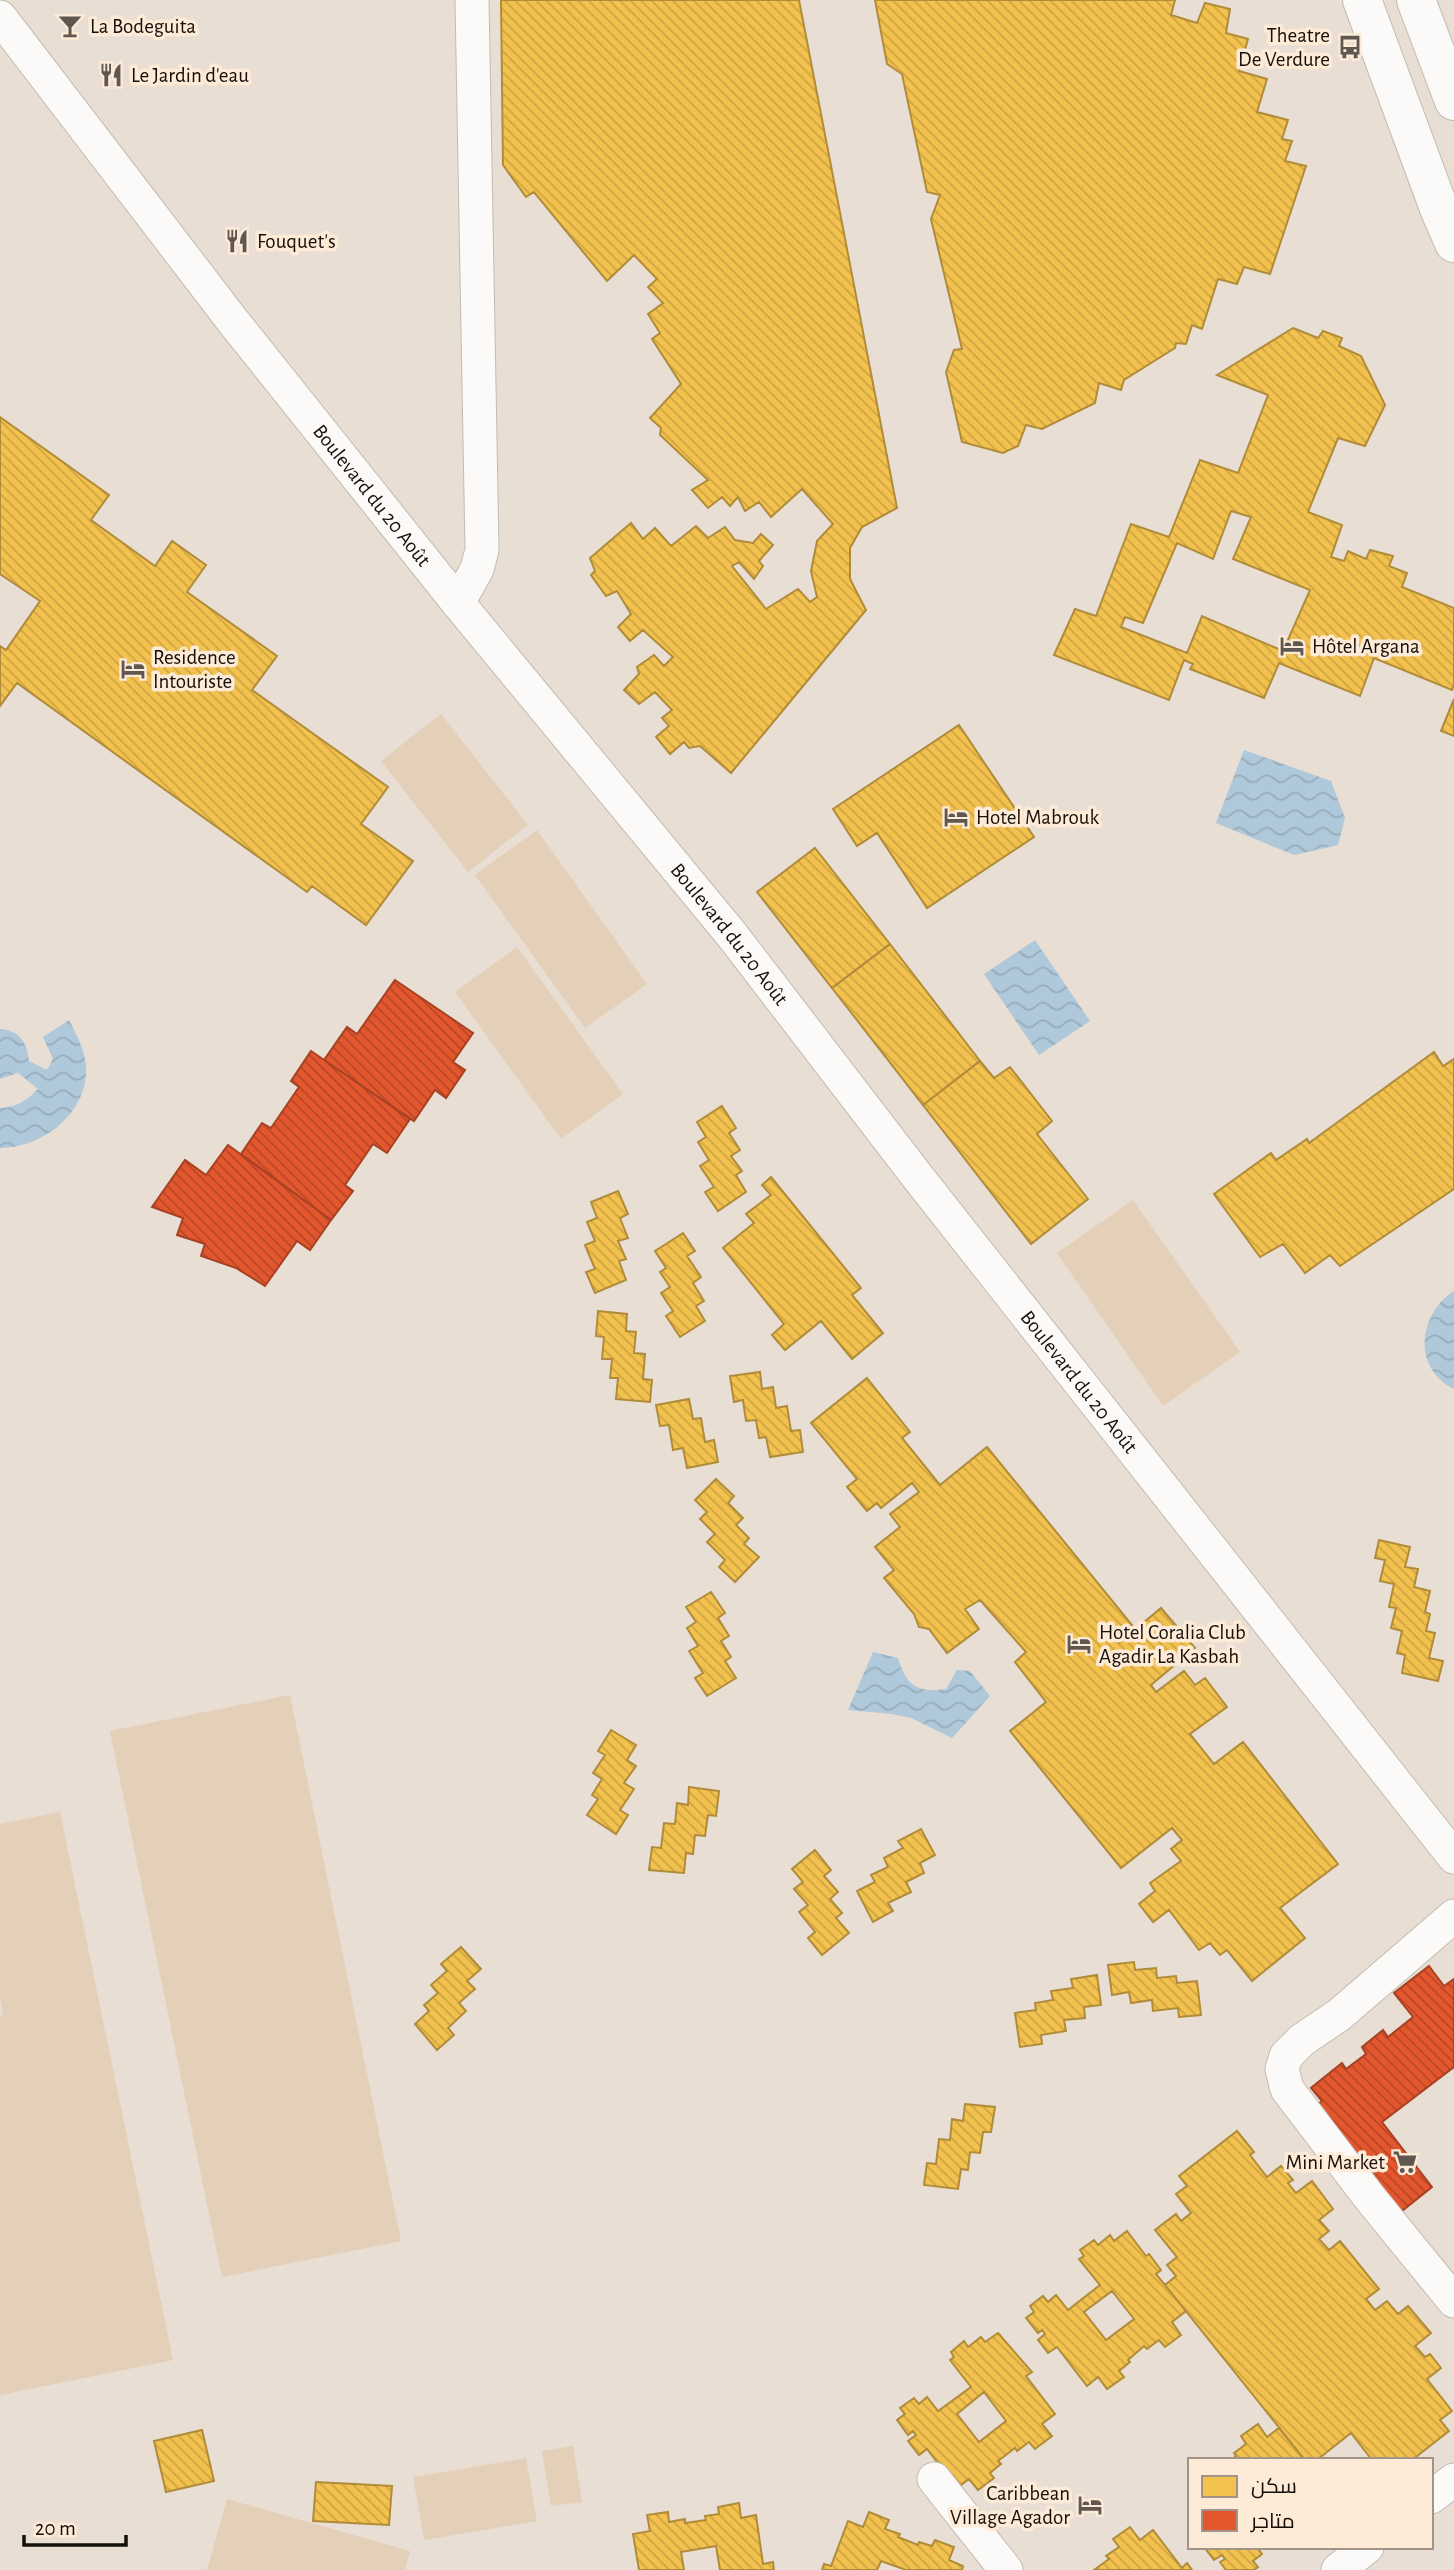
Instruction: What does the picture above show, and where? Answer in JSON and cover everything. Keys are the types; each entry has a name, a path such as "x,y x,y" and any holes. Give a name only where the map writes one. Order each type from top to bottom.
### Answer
{"main road":[{"path":"1362,0 1454,243"},
{"path":"1416,0 1454,100"}],"street":[{"path":"458,603 478,569 482,550 472,0"},
{"name":"Boulevard du 20 Août","path":"0,17 223,309 458,603 732,935 909,1165 1454,1857"},
{"path":"1454,1916 1339,2015 1302,2040 1286,2056 1282,2069 1287,2090 1454,2301"},
{"path":"934,2479 1006,2570"},
{"path":"1433,2496 1454,2480"},
{"path":"1338,2570 1364,2549"}],"shaded area":[{"path":"441,714 528,825 468,872 381,761"},
{"path":"537,830 647,984 585,1028 475,875"},
{"path":"517,947 623,1094 561,1139 455,992"},
{"path":"1133,1200 1240,1352 1163,1406 1057,1253"},
{"path":"290,1695 401,2241 222,2277 110,1731"},
{"path":"60,1812 173,2360 0,2395 0,2016 3,2015 0,1998 0,1824"},
{"path":"573,2446 582,2502 551,2506 542,2451"},
{"path":"526,2458 537,2521 424,2540 413,2477"},
{"path":"227,2499 410,2551 405,2570 207,2570"}],"water":[{"path":"1244,750 1331,781 1345,818 1338,845 1294,855 1216,823"},
{"path":"1035,940 1090,1021 1039,1055 984,974"},
{"path":"69,1020 80,1042 86,1066 85,1083 80,1098 60,1124 47,1134 32,1142 0,1148 0,1108 21,1103 38,1089 18,1073 0,1079 0,1029 17,1035 27,1049 29,1061 47,1070 53,1059 43,1037"},
{"path":"1454,1291 1454,1389 1440,1380 1431,1368 1425,1341 1433,1313"},
{"path":"873,1652 898,1658 905,1675 914,1686 928,1690 946,1689 957,1670 970,1671 990,1696 952,1738 911,1718 848,1710"}],"building: سكن":[{"path":"501,0 799,0 897,508 862,527 850,548 850,579 866,610 731,773 700,746 689,748 684,742 670,754 656,737 669,726 662,718 672,710 655,692 639,704 624,690 639,674 637,667 654,655 664,666 673,657 643,630 630,641 618,627 631,614 617,591 606,596 591,575 595,571 590,558 631,523 643,539 655,528 671,546 696,526 708,538 725,527 735,540 753,543 761,534 773,545 759,561 763,566 754,579 739,562 732,566 766,609 798,589 810,602 817,597 811,571 817,541 833,524 802,489 771,517 759,502 745,511 738,497 730,506 722,497 708,508 692,490 708,480 660,435 661,428 650,418 681,384 652,339 660,333 648,314 663,303 648,287 657,279 634,255 607,281 534,192 526,197 503,165"},
{"path":"875,0 1175,0 1171,15 1197,23 1205,3 1230,9 1226,33 1248,39 1239,71 1267,79 1257,112 1288,120 1282,139 1292,141 1285,161 1306,166 1270,274 1244,267 1237,284 1218,279 1202,329 1192,325 1186,344 1176,343 1175,348 1124,380 1121,390 1099,383 1095,403 1042,429 1026,425 1018,446 1003,453 962,442 946,372 954,350 962,349 931,219 940,195 927,192 902,74 887,64"},
{"path":"1293,328 1318,338 1323,331 1342,338 1339,346 1361,356 1385,405 1365,446 1338,438 1308,512 1342,525 1331,557 1344,561 1348,551 1366,559 1370,550 1393,556 1389,566 1407,573 1402,587 1454,608 1452,690 1374,658 1360,696 1279,663 1264,698 1190,669 1193,664 1184,660 1169,700 1054,655 1075,609 1096,616 1131,524 1169,537 1200,460 1238,473 1268,395 1217,375","holes":["1231,511 1251,517 1233,559 1310,590 1283,651 1202,616 1187,653 1121,627 1125,617 1143,623 1177,543 1213,559"]},
{"name":"Residence Intouriste","path":"0,417 109,495 91,520 155,566 172,541 206,565 187,592 277,656 252,690 388,787 361,824 413,861 366,925 312,886 307,892 17,683 0,706 0,646 6,650 40,601 0,574"},
{"path":"1454,699 1454,736 1441,731"},
{"path":"959,725 1034,837 927,908 877,833 857,846 833,809"},
{"path":"815,848 890,944 832,988 757,892"},
{"path":"890,944 980,1061 923,1105 832,988"},
{"path":"1434,1052 1443,1066 1454,1059 1454,1189 1340,1266 1330,1255 1305,1273 1283,1244 1260,1257 1214,1194 1271,1153 1276,1160 1307,1139 1309,1143"},
{"path":"980,1061 994,1078 1010,1067 1052,1121 1037,1134 1088,1199 1031,1244 923,1105"},
{"path":"722,1106 736,1128 729,1133 740,1150 731,1156 742,1171 736,1175 746,1192 718,1211 705,1192 714,1187 700,1166 709,1160 698,1142 706,1137 697,1122"},
{"path":"771,1177 861,1288 852,1295 883,1333 852,1359 821,1321 785,1350 772,1335 784,1324 723,1248 754,1223 746,1214 771,1195 762,1185"},
{"path":"618,1191 628,1214 620,1218 628,1238 618,1241 626,1259 619,1261 626,1280 595,1293 586,1272 595,1269 585,1245 595,1241 587,1222 597,1218 591,1202"},
{"path":"683,1233 695,1251 687,1256 701,1277 693,1283 704,1301 696,1306 705,1321 680,1337 666,1316 673,1311 661,1293 670,1287 660,1272 666,1268 655,1251"},
{"path":"598,1311 627,1314 626,1331 636,1332 634,1353 645,1354 643,1379 652,1380 650,1402 616,1399 618,1378 610,1378 612,1359 602,1359 604,1337 596,1336"},
{"path":"760,1372 762,1389 773,1387 776,1408 787,1406 791,1431 800,1430 803,1452 770,1457 766,1437 759,1438 756,1420 746,1421 743,1400 734,1402 730,1376"},
{"path":"867,1378 910,1432 902,1438 940,1485 987,1447 1132,1625 1115,1639 1119,1643 1161,1608 1195,1648 1151,1685 1156,1692 1184,1671 1195,1685 1205,1678 1227,1707 1190,1734 1214,1764 1243,1742 1338,1864 1280,1908 1305,1938 1252,1981 1227,1950 1220,1955 1210,1943 1199,1950 1169,1910 1153,1922 1139,1904 1155,1891 1150,1883 1181,1861 1171,1849 1182,1840 1172,1828 1121,1868 1010,1731 1046,1702 1015,1662 1026,1652 980,1600 965,1609 979,1629 947,1653 929,1629 919,1627 914,1614 884,1578 894,1570 875,1547 900,1527 890,1514 919,1492 912,1483 881,1508 877,1503 867,1511 847,1487 857,1479 811,1423"},
{"path":"689,1399 693,1419 701,1418 705,1442 714,1440 718,1462 687,1468 683,1448 673,1450 669,1425 660,1426 656,1405"},
{"path":"716,1479 734,1496 728,1503 743,1518 736,1525 749,1538 744,1544 759,1557 735,1582 719,1567 725,1560 707,1542 715,1534 700,1519 707,1512 695,1500"},
{"path":"1379,1540 1410,1547 1405,1567 1418,1569 1414,1587 1430,1591 1425,1612 1430,1614 1426,1631 1435,1633 1429,1658 1443,1661 1438,1681 1402,1673 1405,1655 1397,1653 1402,1631 1391,1628 1396,1608 1389,1607 1394,1584 1380,1581 1385,1560 1375,1558"},
{"path":"711,1592 725,1613 718,1618 729,1636 721,1641 731,1657 725,1661 736,1678 707,1696 695,1678 703,1673 689,1651 698,1646 687,1628 696,1622 686,1607"},
{"path":"611,1730 636,1745 627,1760 636,1766 624,1783 634,1789 620,1810 628,1815 616,1834 587,1815 598,1799 592,1795 602,1779 593,1773 605,1755 598,1751"},
{"path":"689,1787 719,1791 716,1816 708,1815 705,1836 695,1835 693,1854 686,1853 684,1873 649,1870 652,1847 661,1848 664,1823 675,1824 677,1803 688,1805"},
{"path":"921,1829 935,1855 920,1863 924,1873 906,1882 911,1892 888,1903 893,1911 873,1922 857,1891 875,1882 871,1875 888,1867 884,1858 903,1848 898,1841"},
{"path":"815,1850 831,1870 824,1876 838,1892 830,1899 842,1913 836,1918 849,1933 822,1955 808,1938 815,1932 799,1912 808,1905 794,1889 803,1882 792,1869"},
{"path":"461,1947 481,1969 467,1981 475,1989 459,2003 466,2011 448,2028 454,2035 437,2050 415,2024 429,2011 424,2005 438,1993 431,1985 447,1971 441,1964"},
{"path":"1134,1962 1135,1970 1156,1968 1157,1978 1176,1976 1177,1983 1197,1981 1201,2015 1179,2017 1178,2008 1153,2011 1152,2000 1131,2003 1129,1992 1112,1995 1108,1965"},
{"path":"1097,1975 1101,2005 1084,2007 1085,2018 1064,2020 1066,2031 1041,2035 1042,2044 1020,2047 1015,2013 1036,2010 1035,2003 1053,2000 1051,1991 1073,1988 1071,1979"},
{"path":"965,2104 995,2107 991,2132 983,2132 980,2153 970,2152 968,2170 961,2169 958,2189 924,2185 927,2163 936,2164 939,2139 950,2140 952,2119 963,2121"},
{"path":"1237,2131 1254,2152 1250,2155 1267,2177 1281,2166 1293,2180 1288,2183 1296,2193 1312,2181 1333,2209 1319,2220 1329,2231 1319,2239 1329,2250 1340,2241 1379,2289 1366,2299 1375,2310 1387,2301 1398,2314 1408,2306 1431,2333 1415,2346 1425,2357 1430,2354 1441,2368 1427,2379 1452,2411 1440,2420 1449,2431 1415,2458 1370,2458 1351,2433 1320,2458 1303,2458 1165,2285 1176,2276 1167,2265 1177,2257 1155,2230 1176,2214 1181,2221 1191,2213 1176,2194 1187,2186 1179,2176"},
{"path":"1127,2231 1146,2256 1149,2254 1161,2270 1156,2274 1186,2311 1172,2322 1181,2335 1165,2347 1159,2340 1147,2349 1144,2346 1119,2371 1124,2377 1107,2389 1098,2377 1087,2386 1057,2347 1048,2353 1038,2340 1045,2334 1042,2330 1038,2333 1026,2318 1034,2312 1030,2306 1043,2296 1048,2302 1056,2295 1068,2310 1100,2285 1079,2259 1084,2256 1080,2250 1094,2240 1098,2245 1110,2235 1114,2241","holes":["1112,2291 1134,2319 1106,2340 1084,2312"]},
{"path":"998,2333 1032,2372 1026,2376 1055,2414 1042,2424 1052,2436 1035,2449 1029,2442 1017,2451 1015,2448 998,2461 1001,2464 990,2473 994,2478 978,2490 969,2479 957,2488 927,2449 919,2455 908,2441 916,2435 913,2431 908,2435 897,2420 905,2414 900,2408 914,2398 919,2404 927,2397 938,2411 971,2387 950,2360 954,2357 951,2352 964,2341 968,2347 981,2337 985,2342","holes":["984,2392 1006,2421 979,2442 957,2414"]},
{"path":"1258,2424 1267,2437 1279,2428 1303,2458 1234,2458 1234,2453 1246,2444 1241,2436"},
{"path":"202,2430 214,2481 166,2492 154,2441"},
{"path":"316,2482 392,2486 389,2525 313,2521"},
{"path":"739,2503 741,2518 756,2515 763,2564 773,2562 774,2570 720,2570 716,2546 681,2552 684,2570 639,2570 633,2534 650,2531 647,2515 668,2512 669,2522 685,2519 685,2523 706,2520 705,2516 719,2514 718,2507"},
{"path":"869,2512 889,2520 885,2529 900,2534 898,2537 918,2545 919,2542 932,2546 935,2540 954,2547 949,2560 963,2566 962,2570 906,2570 881,2561 877,2570 822,2570 824,2564 831,2566 848,2521 863,2527"},
{"path":"1130,2527 1140,2540 1153,2530 1182,2568 1187,2563 1192,2570 1094,2570 1109,2559 1106,2556 1119,2547 1113,2539"},
{"path":"1206,2549 1258,2549 1262,2554 1253,2561 1258,2567 1254,2570 1226,2570 1220,2562 1225,2559 1222,2555 1214,2560"}],"building: متاجر":[{"path":"395,980 473,1033 453,1062 465,1070 446,1098 435,1090 414,1121 324,1060 347,1027 357,1034"},
{"path":"311,1051 410,1119 387,1153 373,1144 345,1185 353,1191 331,1220 241,1154 262,1123 271,1128 299,1087 291,1081"},
{"path":"228,1145 331,1220 310,1250 297,1241 265,1286 236,1268 201,1256 205,1244 177,1235 183,1218 152,1207 185,1160 206,1175"},
{"path":"1429,1966 1444,1986 1454,1979 1454,2067 1382,2122 1432,2187 1393,2218 1310,2111 1322,2101 1311,2088 1342,2063 1346,2069 1366,2054 1362,2047 1383,2030 1388,2037 1413,2017 1394,1993"}],"place":[{"name":"La Bodeguita","path":"70,26"},
{"name":"Theatre De Verdure","path":"1350,47"},
{"name":"Le Jardin d'eau","path":"111,75"},
{"name":"Fouquet's","path":"237,241"},
{"name":"Hôtel Argana","path":"1292,646"},
{"name":"Residence Intouriste","path":"133,669"},
{"name":"Hotel Mabrouk","path":"956,817"},
{"name":"Hotel Coralia Club Agadir La Kasbah","path":"1079,1644"},
{"name":"Mini Market","path":"1405,2162"},
{"name":"Caribbean Village Agador","path":"1090,2505"}]}
